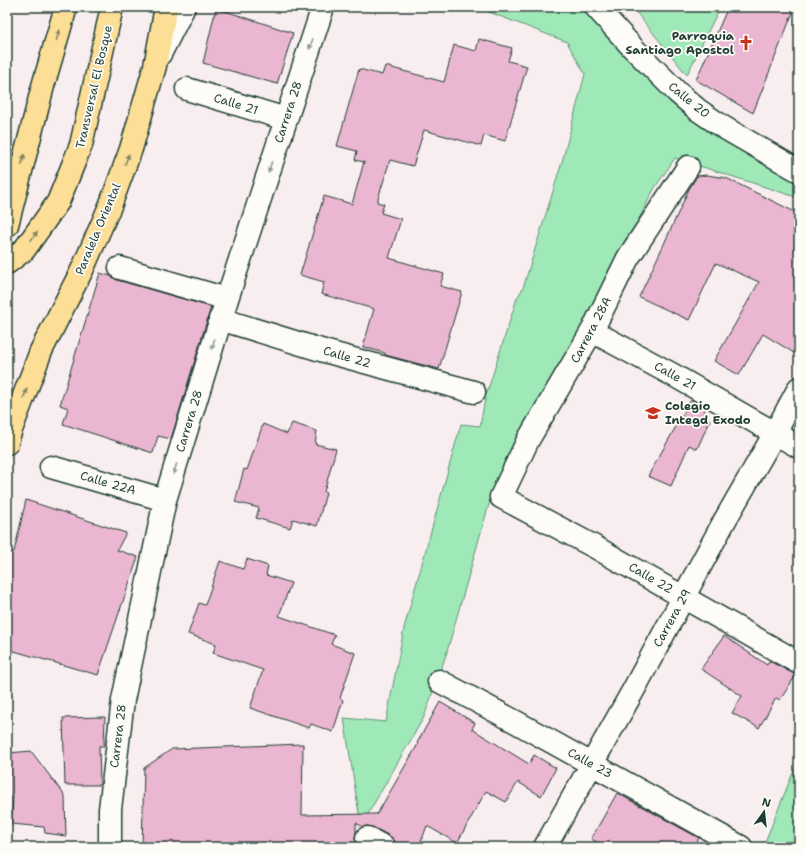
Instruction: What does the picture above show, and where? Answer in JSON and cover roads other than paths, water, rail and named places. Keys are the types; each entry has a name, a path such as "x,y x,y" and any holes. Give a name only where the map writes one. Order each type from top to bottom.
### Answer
{"main road":[{"path":"7,225 15,188 66,7"},
{"name":"Transversal El Bosque","path":"7,264 24,250 58,202 81,145 112,7"},
{"name":"Paralela Oriental","path":"7,444 9,435 41,351 83,268 110,206 130,149 155,66 166,7"}],"street":[{"path":"155,66 184,7"},
{"name":"Carrera 28","path":"110,847 110,809 122,700 165,500 223,309 323,7"},
{"name":"Calle 20","path":"596,7 634,49 677,92 698,110 723,127 799,171"},
{"name":"Calle 21","path":"187,89 286,120"},
{"name":"Carrera 28A","path":"501,497 528,440 592,331 628,258 688,167"},
{"name":"Calle 22","path":"120,268 324,351 474,392"},
{"name":"Calle 21","path":"592,331 675,376 799,447"},
{"name":"Carrera 29","path":"544,847 592,764 799,388"},
{"name":"Calle 22A","path":"51,467 165,500"},
{"name":"Calle 22","path":"501,497 595,547 799,663"},
{"name":"Calle 23","path":"439,681 741,847"}],"place":[{"name":"Parroquia Santiago Apostol","path":"746,43"},
{"name":"Colegio Integd Exodo","path":"653,413"}]}
